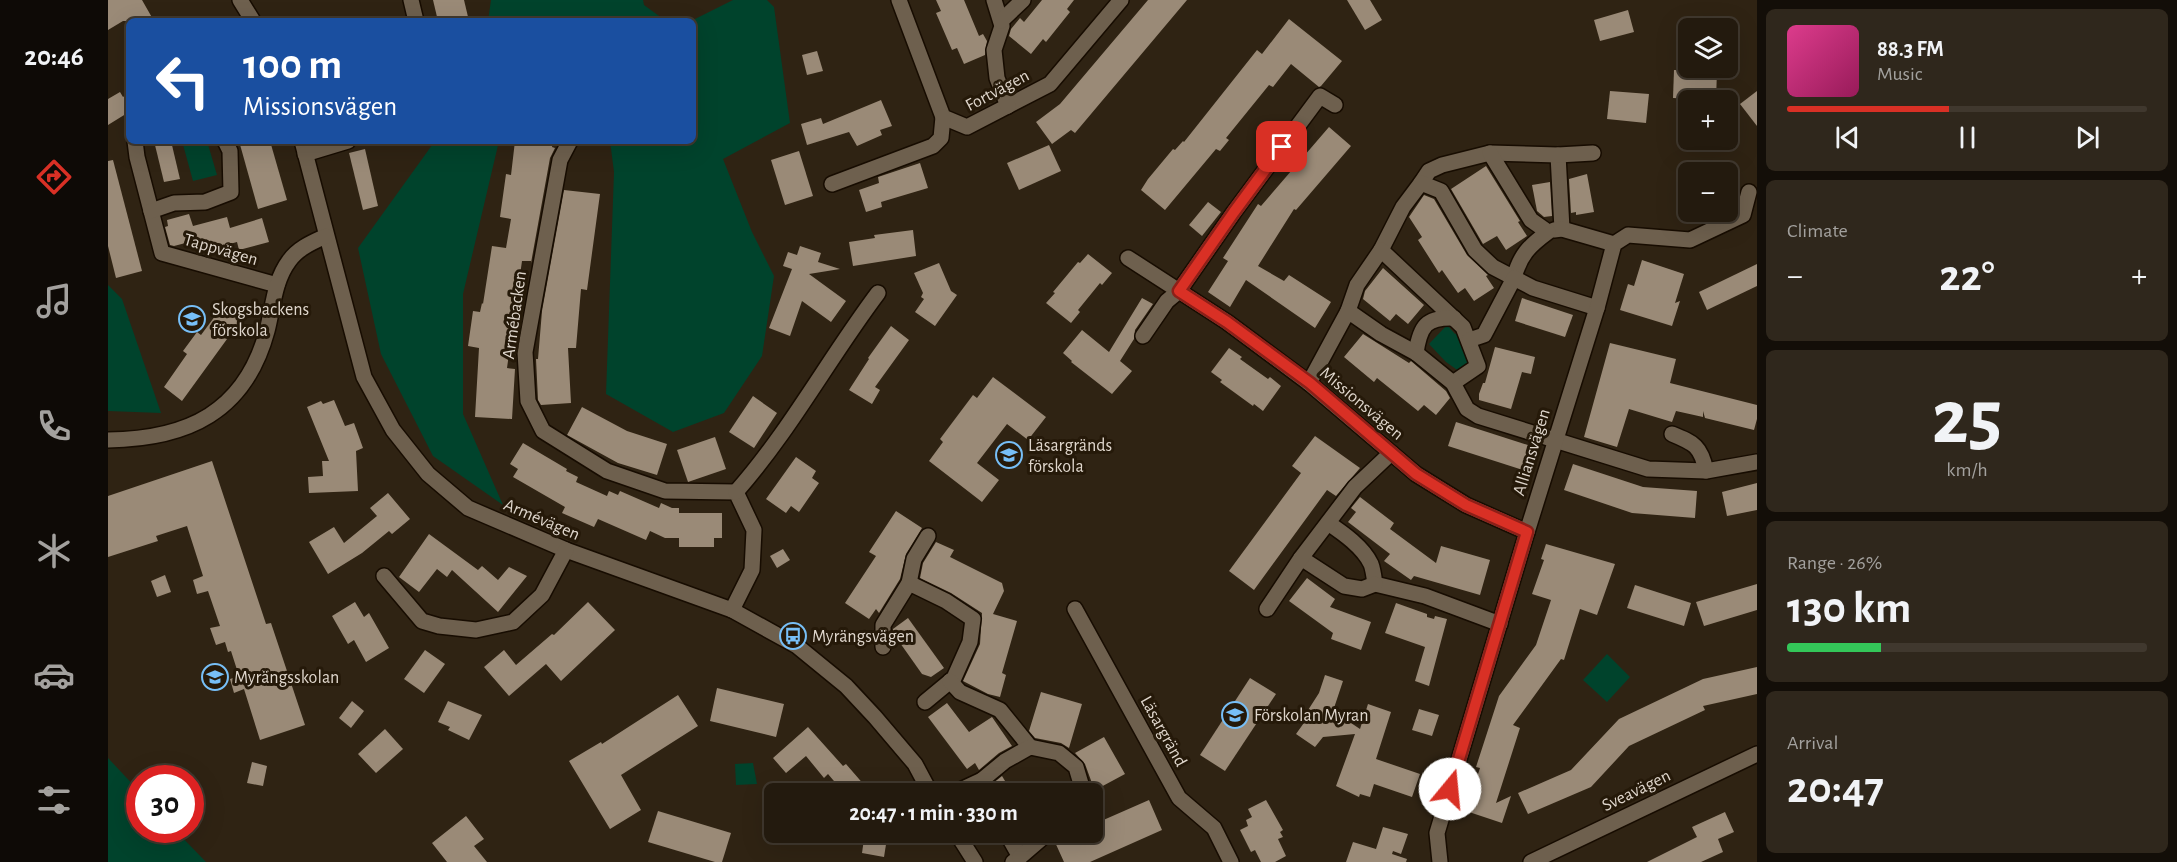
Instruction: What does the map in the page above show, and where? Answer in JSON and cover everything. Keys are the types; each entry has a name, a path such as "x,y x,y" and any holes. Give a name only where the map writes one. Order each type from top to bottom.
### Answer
{"street":[{"path":"240,0 251,18"},
{"path":"411,0 415,18"},
{"name":"Fortvägen","path":"899,0 943,117 967,127 1050,84 1121,0"},
{"path":"994,0 1002,26 994,50 997,78 1008,106"},
{"path":"1001,21 1023,0"},
{"path":"1143,336 1167,301 1179,291 1320,96 1335,105"},
{"path":"832,184 933,146 941,138 943,117"},
{"name":"Tappvägen","path":"135,144 162,253 277,285"},
{"name":"Tappvägen","path":"151,211 174,203 205,202 231,192 230,151 226,144"},
{"path":"304,147 326,144"},
{"name":"Armébacken","path":"568,144 560,160 525,352 528,401 543,431 607,471 665,491 736,492"},
{"name":"Armévägen","path":"304,147 364,377 393,430 428,474 468,508 566,550 732,610 797,646 846,686 915,764 925,783"},
{"path":"1310,383 1348,311 1357,285 1381,250 1403,207 1429,171 1442,165 1490,153 1558,155 1593,153"},
{"path":"1490,153 1531,220 1555,230 1614,244 1628,235 1690,240 1743,216 1749,192"},
{"path":"1555,230 1558,155"},
{"path":"1421,183 1441,191 1475,250 1493,267 1533,288 1597,308"},
{"path":"1469,340 1484,335 1514,278 1519,261 1534,242 1555,230"},
{"name":"Tappvägen","path":"108,440 178,431 210,415 237,392 256,364 267,331 277,285 289,261 305,246 326,236"},
{"name":"Alliansvägen","path":"1440,862 1437,833 1597,308 1614,244"},
{"path":"1381,250 1463,327 1478,366 1454,383"},
{"name":"Missionsvägen","path":"1128,258 1227,322 1310,383 1416,474 1466,505 1527,532"},
{"path":"732,610 752,570 754,530 736,492 762,462 878,293"},
{"path":"1348,311 1381,334 1416,353 1454,383 1467,409 1478,416 1648,469 1706,471 1757,462"},
{"path":"1416,353 1418,338 1425,325 1437,318 1454,318"},
{"path":"1672,434 1694,443 1703,456 1706,471"},
{"path":"1267,609 1301,558 1355,487 1391,453"},
{"path":"1328,523 1345,534 1364,554 1371,564 1375,584"},
{"path":"882,647 883,625 909,583 914,559 928,536"},
{"path":"384,576 422,621 440,626 476,630 513,622 542,595 566,550"},
{"path":"1301,558 1344,586 1362,589 1375,584 1425,596 1500,624"},
{"path":"909,583 946,601 973,619 970,642 954,678 925,702"},
{"name":"Läsargränd","path":"1075,609 1179,798 1214,828 1231,862"},
{"path":"950,681 960,692 1000,710 1030,747 1059,753 1076,766 1081,783"},
{"path":"986,783 1005,761 1030,747"},
{"name":"Sveavägen","path":"1531,862 1757,753"},
{"path":"963,843 975,862"},
{"path":"1010,843 1017,860 1036,843"}],"green space":[{"path":"491,0 643,0 644,5 662,18 488,18"},
{"path":"733,0 767,0 774,7 790,123 723,159 752,232 774,276 762,356 724,413 673,432 606,394 614,172 610,144 696,144 696,18"},
{"path":"183,144 208,144 217,175 193,181"},
{"path":"433,144 498,144 463,294 463,414 503,505 433,456 381,354 358,248"},
{"path":"108,285 122,299 161,413 108,411"},
{"path":"1447,325 1455,334 1460,331 1473,363 1463,374 1446,362 1429,344"},
{"path":"1607,654 1630,677 1607,702 1583,680"},
{"path":"108,758 126,777 126,843 188,843 206,862 108,862"},
{"path":"753,763 757,784 736,785 735,764"}],"building":[{"path":"108,0 142,0 152,18 126,18 126,21 108,30"},
{"path":"433,0 464,0 468,18 437,18"},
{"path":"936,0 964,0 979,36 983,34 987,41 985,55 964,64 957,48 952,50 936,13 941,11"},
{"path":"1042,0 1074,0 1067,9 1070,12 1046,42 1043,39 1031,54 1009,36 1011,29 1020,18 1024,22"},
{"path":"1148,0 1187,0 1075,133 1071,130 1052,144 1036,122 1060,104"},
{"path":"1347,0 1370,0 1382,20 1365,30"},
{"path":"1628,10 1634,32 1600,41 1594,20"},
{"path":"1289,19 1342,61 1319,87 1291,64 1273,87 1269,85 1226,138 1229,140 1220,151 1216,149 1165,210 1141,190 1148,179 1173,149 1175,150 1184,142 1257,50 1262,54"},
{"path":"817,51 823,71 807,75 802,55"},
{"path":"1674,70 1678,70 1678,78 1717,78 1716,90 1678,90 1678,98 1673,98"},
{"path":"1610,91 1649,94 1646,123 1607,119"},
{"path":"1757,91 1757,126 1740,104"},
{"path":"120,92 123,97 126,95 126,114 108,125 108,99"},
{"path":"881,100 892,126 880,130 882,135 857,146 849,132 807,145 801,124 821,118 823,124"},
{"path":"1329,127 1351,146 1296,210 1294,209 1258,266 1284,281 1289,275 1331,302 1315,328 1246,280 1230,307 1208,292 1228,261 1223,258 1258,204 1261,206"},
{"path":"155,144 172,144 180,179 164,182"},
{"path":"240,144 271,144 287,200 258,209"},
{"path":"515,144 552,144 552,147 555,148 550,158 531,263 531,261 522,261 507,368 515,369 512,419 475,417 479,348 468,346 473,311 480,312 483,304 492,246 506,248 511,219 500,217 506,174 511,175"},
{"path":"1049,145 1061,171 1019,190 1007,163"},
{"path":"365,149 378,206 363,210 349,153"},
{"path":"799,151 813,196 785,205 771,160"},
{"path":"113,160 142,271 116,278 108,246 108,161"},
{"path":"920,163 928,188 881,202 882,207 866,212 859,190 879,183 878,177"},
{"path":"1486,166 1527,236 1506,250 1497,236 1483,244 1451,189"},
{"path":"1587,174 1594,212 1576,215 1576,212 1571,213 1569,179"},
{"path":"1550,182 1552,216 1544,217 1537,211 1532,185"},
{"path":"564,190 600,194 587,290 581,289 576,348 568,348 571,403 541,405 538,400 536,359 538,359 542,311"},
{"path":"1424,195 1434,199 1467,255 1488,275 1486,276 1494,288 1474,301 1465,288 1458,293 1442,270 1439,273 1418,240 1422,237 1409,217"},
{"path":"1208,202 1221,212 1202,236 1189,225"},
{"path":"189,214 193,226 227,217 230,228 262,218 269,242 239,250 237,242 204,251 201,239 170,245 165,227 168,226 167,220"},
{"path":"913,230 916,256 853,266 849,242 875,238 874,235"},
{"path":"800,246 821,253 818,262 840,269 809,274 846,301 831,322 802,301 790,336 769,328 792,269 783,266 788,252 797,255"},
{"path":"1088,254 1112,273 1102,285 1100,283 1078,310 1080,312 1071,323 1046,303 1078,262 1080,263"},
{"path":"1642,260 1684,274 1675,303 1680,301 1672,326 1620,310 1628,284 1634,286"},
{"path":"939,263 951,291 957,295 935,326 915,312 924,299 921,297 923,293 914,273"},
{"path":"1757,264 1757,286 1707,310 1699,292"},
{"path":"1383,268 1424,305 1408,324 1396,314 1390,321 1363,299 1365,291"},
{"path":"1142,298 1153,304 1135,330 1134,339 1120,361 1132,371 1112,394 1063,353 1082,330 1109,352"},
{"path":"1522,298 1573,315 1565,337 1515,321"},
{"path":"224,304 243,317 182,401 164,387 187,354 183,351 197,332 201,335"},
{"path":"891,326 909,340 875,387 880,390 872,404 849,390"},
{"path":"1363,334 1409,363 1411,361 1446,391 1450,398 1436,415 1424,405 1418,411 1377,378 1374,382 1344,357"},
{"path":"1610,343 1676,359 1670,383 1757,405 1754,430 1705,418 1703,411 1703,417 1676,411 1672,422 1629,409 1617,447 1584,437"},
{"path":"1495,347 1535,357 1531,374 1522,372 1511,409 1479,400"},
{"path":"1229,348 1242,357 1240,359 1281,386 1263,411 1220,382 1222,380 1211,372"},
{"name":"Läsargränds förskola","path":"993,377 1046,417 1028,440 1007,424 977,463 999,480 982,502 929,461 943,442 940,439 973,395 977,398"},
{"path":"753,396 777,413 754,448 729,432"},
{"path":"334,400 345,426 354,423 363,448 356,451 358,491 309,493 308,477 323,476 322,461 329,461 307,407 321,401 323,404"},
{"path":"582,407 627,431 667,444 657,475 618,463 567,435"},
{"path":"1456,422 1534,447 1526,471 1448,446"},
{"path":"1315,436 1360,468 1336,496 1327,490 1254,590 1229,571 1301,473 1292,466"},
{"path":"715,437 726,469 688,482 677,450"},
{"path":"523,443 578,477 576,482 607,496 609,491 618,495 620,491 659,508 661,503 672,508 679,508 679,513 722,513 722,538 714,538 714,547 679,547 679,538 665,538 650,531 646,540 598,519 594,527 562,513 565,507 513,477 518,469 510,464"},
{"path":"796,457 816,471 812,478 819,483 799,512 791,506 786,513 766,499"},
{"path":"212,461 266,624 271,623 305,725 260,740 244,689 234,693 230,679 239,676 231,651 228,652 225,642 216,645 210,628 220,626 208,591 197,594 193,580 203,576 187,526 156,536 158,541 108,557 108,496"},
{"path":"1573,464 1643,487 1697,491 1695,518 1632,513 1564,490"},
{"path":"1757,483 1757,510 1727,516 1722,492"},
{"path":"388,493 410,519 392,534 389,531 362,553 328,574 309,542 334,527 344,543 377,516 370,508"},
{"path":"1360,497 1394,523 1390,529 1436,563 1441,546 1490,560 1480,595 1414,576 1411,580 1384,561 1390,554 1348,522 1356,512 1351,508"},
{"path":"896,511 922,528 906,554 900,579 879,613 876,609 869,619 845,603 876,556 869,552"},
{"path":"429,534 478,570 482,566 498,580 509,567 527,576 498,612 452,570 447,577 437,569 419,592 399,577"},
{"path":"936,542 954,550 950,557 1002,583 1004,591 993,614 1017,621 1002,673 1006,675 1000,697 988,694 963,681 980,644 982,613 951,593 920,578 923,563"},
{"path":"1546,544 1615,564 1597,615 1580,609 1564,660 1561,659 1513,725 1520,728 1496,803 1511,796 1502,823 1466,811 1480,768 1476,767 1499,696 1536,645 1551,600 1532,594 1544,560 1541,559"},
{"path":"783,549 790,560 777,568 770,556"},
{"path":"165,575 171,592 157,597 151,581"},
{"path":"1307,578 1335,599 1330,607 1371,622 1361,650 1331,639 1333,633 1289,601"},
{"path":"1757,584 1757,610 1704,626 1696,602"},
{"path":"1635,585 1691,603 1684,626 1627,608"},
{"path":"355,602 364,617 369,613 389,648 366,662 354,640 348,644 332,616"},
{"path":"588,602 615,630 561,681 546,664 509,696 484,667 504,650 516,665 552,634 554,635"},
{"path":"1396,603 1427,614 1427,617 1447,619 1429,686 1415,681 1425,647 1385,633"},
{"path":"908,618 944,668 931,677 922,674 893,633 893,629"},
{"path":"425,650 445,664 424,693 404,679"},
{"path":"1757,667 1757,694 1703,706 1705,710 1629,746 1591,787 1528,814 1518,793 1571,770 1619,719 1703,679"},
{"path":"1325,675 1343,681 1333,711 1360,729 1368,704 1391,712 1376,759 1420,774 1412,797 1374,784 1370,797 1360,794 1359,797 1336,786 1355,734 1323,737 1315,747 1296,734 1306,720 1303,718 1319,693"},
{"path":"1250,678 1276,694 1225,771 1200,755"},
{"path":"717,688 784,704 776,737 710,721"},
{"path":"1041,692 1082,704 1069,748 1061,743 1035,738 1029,731"},
{"path":"678,695 698,726 621,775 641,810 610,829 569,761 601,742 602,744"},
{"path":"352,701 364,711 351,728 339,718"},
{"path":"448,701 482,715 469,740 448,730 450,727 438,722"},
{"path":"947,703 969,732 992,717 1012,746 999,753 979,770 975,763 967,769 928,717"},
{"path":"1419,709 1439,715 1432,736 1412,730"},
{"path":"808,727 843,766 846,764 862,783 836,783 828,774 824,778 806,756 786,773 773,758"},
{"path":"385,729 403,749 376,773 358,754"},
{"path":"1104,737 1125,774 1103,786 1103,783 1092,783 1085,764 1075,753"},
{"path":"252,762 267,766 263,786 247,783"},
{"path":"1002,776 1006,783 993,783"},
{"path":"1149,800 1162,830 1090,862 1064,862 1055,843 1103,843 1103,820"},
{"path":"1266,800 1283,830 1280,832 1283,837 1278,839 1286,856 1275,862 1261,862 1255,850 1251,852 1240,830 1248,826 1246,820 1252,817 1248,809"},
{"path":"658,811 731,833 722,862 715,862 648,842"},
{"path":"1725,812 1734,832 1718,839 1723,852 1701,862 1647,862 1697,837 1692,827"},
{"path":"466,816 484,839 474,846 487,862 447,862 432,843"},
{"path":"1383,827 1408,834 1401,854 1393,851 1392,854 1407,859 1406,862 1346,862 1353,842 1376,849"},
{"path":"863,843 886,843 884,857 862,853"}],"place":[{"name":"Skogsbackens förskola","path":"192,319"},
{"name":"Läsargränds förskola","path":"1009,455"},
{"name":"Myrängsvägen","path":"793,636"},
{"name":"Myrängsskolan","path":"215,677"},
{"name":"Förskolan Myran","path":"1235,715"}],"route":[{"path":"1282,147 1179,291 1227,322 1310,383 1416,474 1466,505 1527,532 1450,789"}]}
